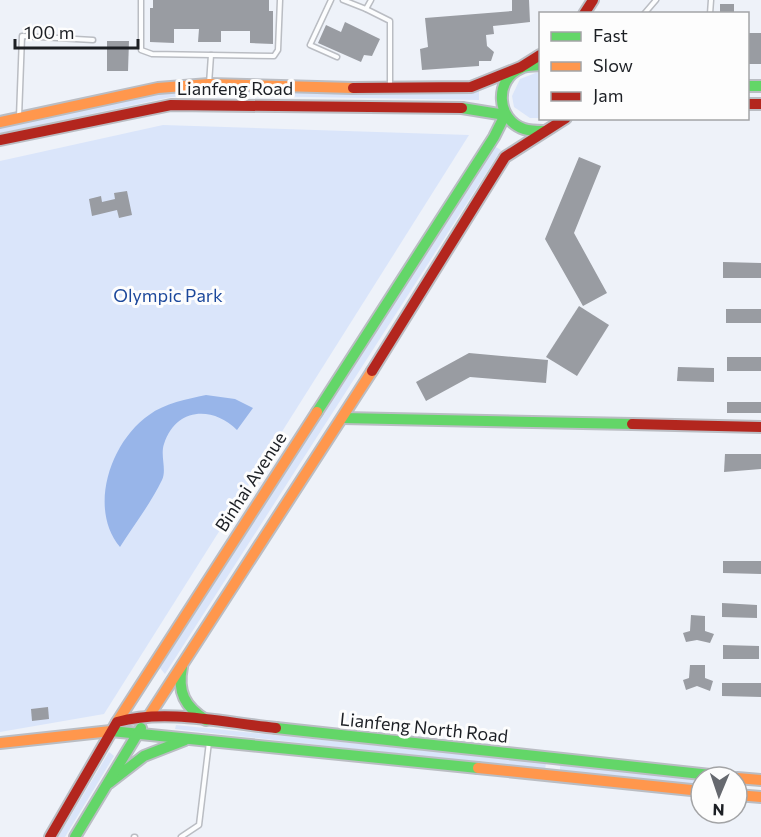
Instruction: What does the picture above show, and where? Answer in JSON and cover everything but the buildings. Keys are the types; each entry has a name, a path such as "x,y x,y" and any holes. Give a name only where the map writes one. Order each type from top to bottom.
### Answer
{"main road":[{"path":"539,56 512,74 501,93 505,115 522,129 533,132 560,121"},
{"path":"521,67 539,65"},
{"name":"Lianfeng Road","path":"0,122 158,88 209,84 390,89 471,87 521,67"},
{"name":"Lianfeng Road","path":"0,140 171,105 472,108 488,114 505,115"},
{"name":"Binhai Avenue","path":"50,837 114,726 505,115"},
{"path":"75,837 138,732 343,418 505,157 560,121"},
{"path":"343,418 761,427"},
{"path":"183,662 179,677 180,696 190,711 209,721"},
{"name":"Lianfeng North Road","path":"114,726 149,716 689,773"},
{"path":"0,743 114,726"},
{"name":"Lianfeng North Road","path":"114,726 138,732 689,790"},
{"path":"99,794 131,762 158,746 185,740 209,739"}],"lane":[{"path":"141,0 141,50 152,54 274,56 278,50 280,0"},
{"path":"331,0 310,45 337,57"},
{"path":"343,0 390,21 390,89"},
{"path":"366,9 371,0"},
{"path":"646,12 656,0"},
{"path":"19,117 22,36 93,40"},
{"path":"209,84 211,55"},
{"path":"181,837 199,825 209,739"}],"green space":[{"path":"539,72 539,118 530,118 514,107 512,96 520,79"},
{"path":"168,91 382,93 479,91 479,100 199,95 171,97 0,133 0,126"},
{"name":"Olympic Park","path":"163,125 469,135 104,714 0,732 0,161"},
{"path":"494,146 501,150 165,674 160,668"},
{"path":"176,725 546,763 545,770 175,729"},
{"path":"109,752 114,756 65,837 58,837"},
{"path":"560,764 689,778 689,785 560,771"}],"water":[{"path":"206,395 235,399 253,408 237,430 227,422 207,414 186,417 177,423 164,444 162,480 148,506 120,547 110,532 106,514 105,496 114,459 135,427 149,415 176,402"}],"traffic: fast":[{"path":"539,65 523,67 512,73 506,81 502,99 508,117 515,124 526,130 543,131"},
{"path":"749,86 761,86"},
{"path":"317,412 494,137 505,115 462,108"},
{"path":"343,418 632,424"},
{"path":"182,667 181,684 184,698 193,710 206,720"},
{"path":"75,837 141,728"},
{"path":"276,728 689,773"},
{"path":"111,731 478,768"},
{"path":"109,783 144,756 185,740"}],"traffic: slow":[{"path":"0,122 158,88 209,84 353,88"},
{"path":"149,716 372,371"},
{"path":"117,722 317,412"},
{"path":"0,743 111,731"},
{"path":"478,768 689,790"},
{"path":"749,779 761,780"},
{"path":"749,796 761,797"}],"traffic: jam":[{"path":"585,12 593,0"},
{"path":"353,88 471,87 521,67 539,56"},
{"path":"749,104 761,104"},
{"path":"0,140 171,105 462,108"},
{"path":"372,371 505,157 563,120"},
{"path":"632,424 761,427"},
{"path":"50,837 117,722 136,718 176,716 276,728"}]}
